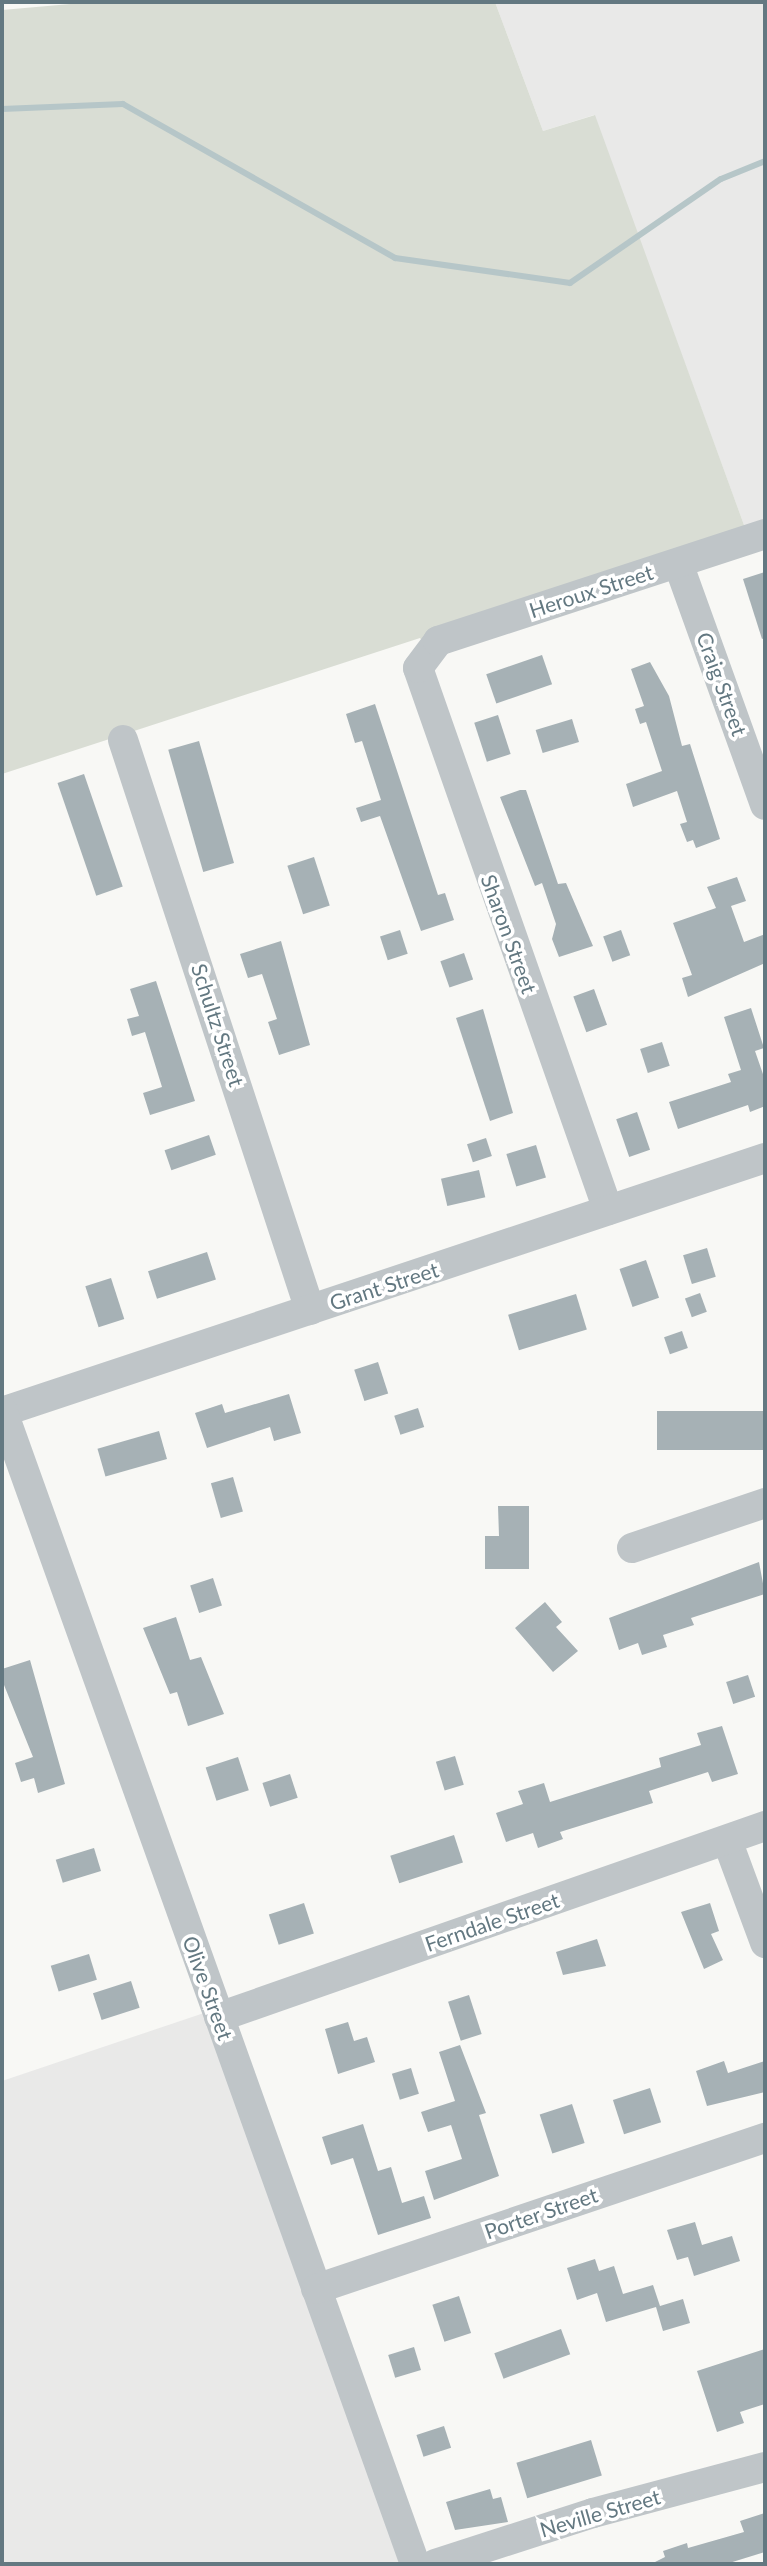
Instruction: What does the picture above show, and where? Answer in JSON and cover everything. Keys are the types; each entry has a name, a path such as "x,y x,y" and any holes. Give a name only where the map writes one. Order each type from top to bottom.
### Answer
{"street":[{"name":"Heroux Street","path":"421,657 438,641 765,534"},
{"name":"Craig Street","path":"678,563 765,805"},
{"name":"Sharon Street","path":"421,657 419,683 608,1210"},
{"name":"Schultz Street","path":"123,740 310,1310"},
{"name":"Grant Street","path":"2,1412 765,1158"},
{"name":"Olive Street","path":"2,1412 415,2564"},
{"path":"632,1548 765,1503"},
{"name":"Ferndale Street","path":"219,2017 765,1826"},
{"path":"727,1840 765,1942"},
{"name":"Porter Street","path":"316,2289 765,2138"},
{"name":"Neville Street","path":"435,2564 593,2513 765,2467"}],"shaded area":[{"path":"93,2 495,2 543,131 595,115 748,536 425,645 420,638 2,774 2,10"},
{"path":"495,2 765,2 765,530 748,536 594,115 543,131"},
{"path":"204,2013 402,2564 2,2564 2,2081"}],"building":[{"path":"765,572 765,638 762,639 743,579"},
{"path":"542,655 552,684 496,704 486,674"},
{"path":"650,662 669,696 682,746 690,744 720,839 696,848 693,840 687,842 680,824 687,822 677,791 633,807 626,784 662,771 646,722 640,724 635,709 644,706 631,669"},
{"path":"375,704 438,895 445,893 454,920 421,931 380,816 361,822 356,808 381,800 362,741 355,743 346,714"},
{"path":"498,715 511,754 487,762 474,723"},
{"path":"572,719 579,742 543,753 536,730"},
{"path":"199,741 234,863 203,872 168,750"},
{"path":"84,774 123,887 96,896 58,783"},
{"path":"526,790 558,884 566,883 593,946 559,957 552,939 556,924 542,883 535,886 500,797"},
{"path":"314,857 330,906 303,914 287,866"},
{"path":"737,877 746,901 731,906 744,942 765,934 765,963 688,997 682,978 692,975 673,923 716,908 707,887"},
{"path":"400,930 408,954 388,960 380,936"},
{"path":"621,930 630,955 612,962 603,936"},
{"path":"281,941 310,1045 279,1055 268,1022 277,1019 262,974 248,978 240,954"},
{"path":"464,953 473,979 449,988 440,961"},
{"path":"156,981 195,1101 150,1115 143,1093 162,1087 145,1032 132,1036 127,1019 139,1016 130,989"},
{"path":"594,989 607,1025 586,1032 573,997"},
{"path":"751,1008 764,1048 755,1051 765,1080 765,1106 750,1112 748,1105 678,1129 669,1102 731,1082 728,1074 741,1070 724,1017"},
{"path":"483,1009 513,1113 490,1121 456,1018"},
{"path":"662,1042 670,1066 648,1073 640,1049"},
{"path":"637,1112 650,1150 629,1157 616,1119"},
{"path":"209,1135 216,1155 171,1170 165,1150"},
{"path":"486,1138 492,1156 473,1162 467,1144"},
{"path":"536,1145 546,1178 516,1187 506,1154"},
{"path":"479,1170 485,1197 447,1206 441,1179"},
{"path":"707,1248 716,1277 692,1284 683,1255"},
{"path":"207,1252 216,1280 157,1299 148,1271"},
{"path":"646,1260 659,1298 633,1307 620,1269"},
{"path":"111,1278 124,1319 99,1327 85,1286"},
{"path":"700,1293 707,1312 692,1317 685,1298"},
{"path":"576,1294 587,1329 519,1350 508,1315"},
{"path":"682,1331 688,1348 670,1354 664,1337"},
{"path":"378,1362 388,1393 364,1401 354,1370"},
{"path":"289,1394 301,1433 274,1441 270,1427 207,1448 195,1413 222,1404 225,1413"},
{"path":"418,1408 424,1427 400,1435 394,1416"},
{"path":"657,1411 765,1411 765,1450 657,1450"},
{"path":"159,1431 167,1459 105,1477 97,1449"},
{"path":"233,1477 243,1512 221,1518 211,1483"},
{"path":"498,1506 529,1506 529,1569 485,1569 485,1536 499,1536"},
{"path":"759,1562 765,1594 691,1618 694,1625 663,1635 667,1647 642,1655 638,1643 619,1650 609,1618"},
{"path":"213,1578 222,1606 199,1613 190,1585"},
{"path":"545,1602 562,1622 556,1627 578,1651 553,1672 515,1628"},
{"path":"176,1617 190,1660 201,1657 224,1714 188,1726 177,1692 170,1694 143,1628"},
{"path":"30,1660 65,1784 38,1793 34,1778 21,1782 15,1763 33,1757 2,1680 2,1669"},
{"path":"748,1675 755,1697 733,1704 726,1682"},
{"path":"722,1726 738,1774 712,1782 708,1772 649,1791 653,1803 560,1832 563,1839 538,1848 533,1833 506,1842 496,1813 523,1804 518,1791 544,1783 550,1802 661,1767 659,1758 701,1745 697,1733"},
{"path":"455,1756 464,1785 445,1791 436,1762"},
{"path":"238,1757 249,1790 216,1801 206,1768"},
{"path":"290,1774 298,1798 270,1807 262,1783"},
{"path":"454,1835 463,1863 399,1883 390,1856"},
{"path":"94,1848 101,1871 63,1883 56,1860"},
{"path":"304,1903 314,1933 279,1945 269,1914"},
{"path":"710,1903 719,1931 711,1934 723,1960 704,1969 681,1912"},
{"path":"597,1939 606,1966 563,1975 556,1952"},
{"path":"89,1954 97,1980 59,1992 51,1966"},
{"path":"131,1981 140,2008 102,2020 93,1993"},
{"path":"469,1995 482,2034 461,2041 448,2002"},
{"path":"348,2022 354,2041 367,2037 375,2062 338,2074 325,2029"},
{"path":"460,2045 486,2113 479,2115 499,2176 434,2200 425,2171 462,2159 451,2125 428,2132 421,2112 455,2101 439,2052"},
{"path":"724,2061 728,2073 765,2061 765,2092 707,2106 696,2071"},
{"path":"411,2068 419,2094 400,2100 392,2074"},
{"path":"650,2088 661,2122 624,2134 613,2100"},
{"path":"572,2104 585,2143 552,2153 540,2115"},
{"path":"363,2124 378,2171 391,2167 402,2203 424,2196 431,2218 378,2235 353,2158 331,2165 322,2137"},
{"path":"695,2222 702,2245 732,2236 740,2261 694,2276 688,2257 677,2260 667,2230"},
{"path":"595,2259 599,2271 614,2266 623,2294 653,2285 660,2306 683,2299 690,2323 663,2331 656,2307 606,2322 597,2293 577,2300 567,2268"},
{"path":"459,2296 471,2333 444,2342 432,2305"},
{"path":"561,2329 570,2354 504,2379 494,2353"},
{"path":"414,2347 421,2370 395,2378 388,2355"},
{"path":"765,2349 765,2404 740,2412 744,2423 717,2432 697,2371"},
{"path":"444,2426 451,2448 424,2457 416,2435"},
{"path":"591,2440 602,2475 527,2498 516,2463"},
{"path":"490,2489 493,2499 501,2497 508,2522 455,2530 446,2502"},
{"path":"765,2513 765,2552 726,2564 651,2564 665,2557 663,2551 687,2543 688,2548 744,2532 740,2521"}],"waterway":[{"path":"2,109 123,104 395,258 570,283 721,179 765,161"}]}
